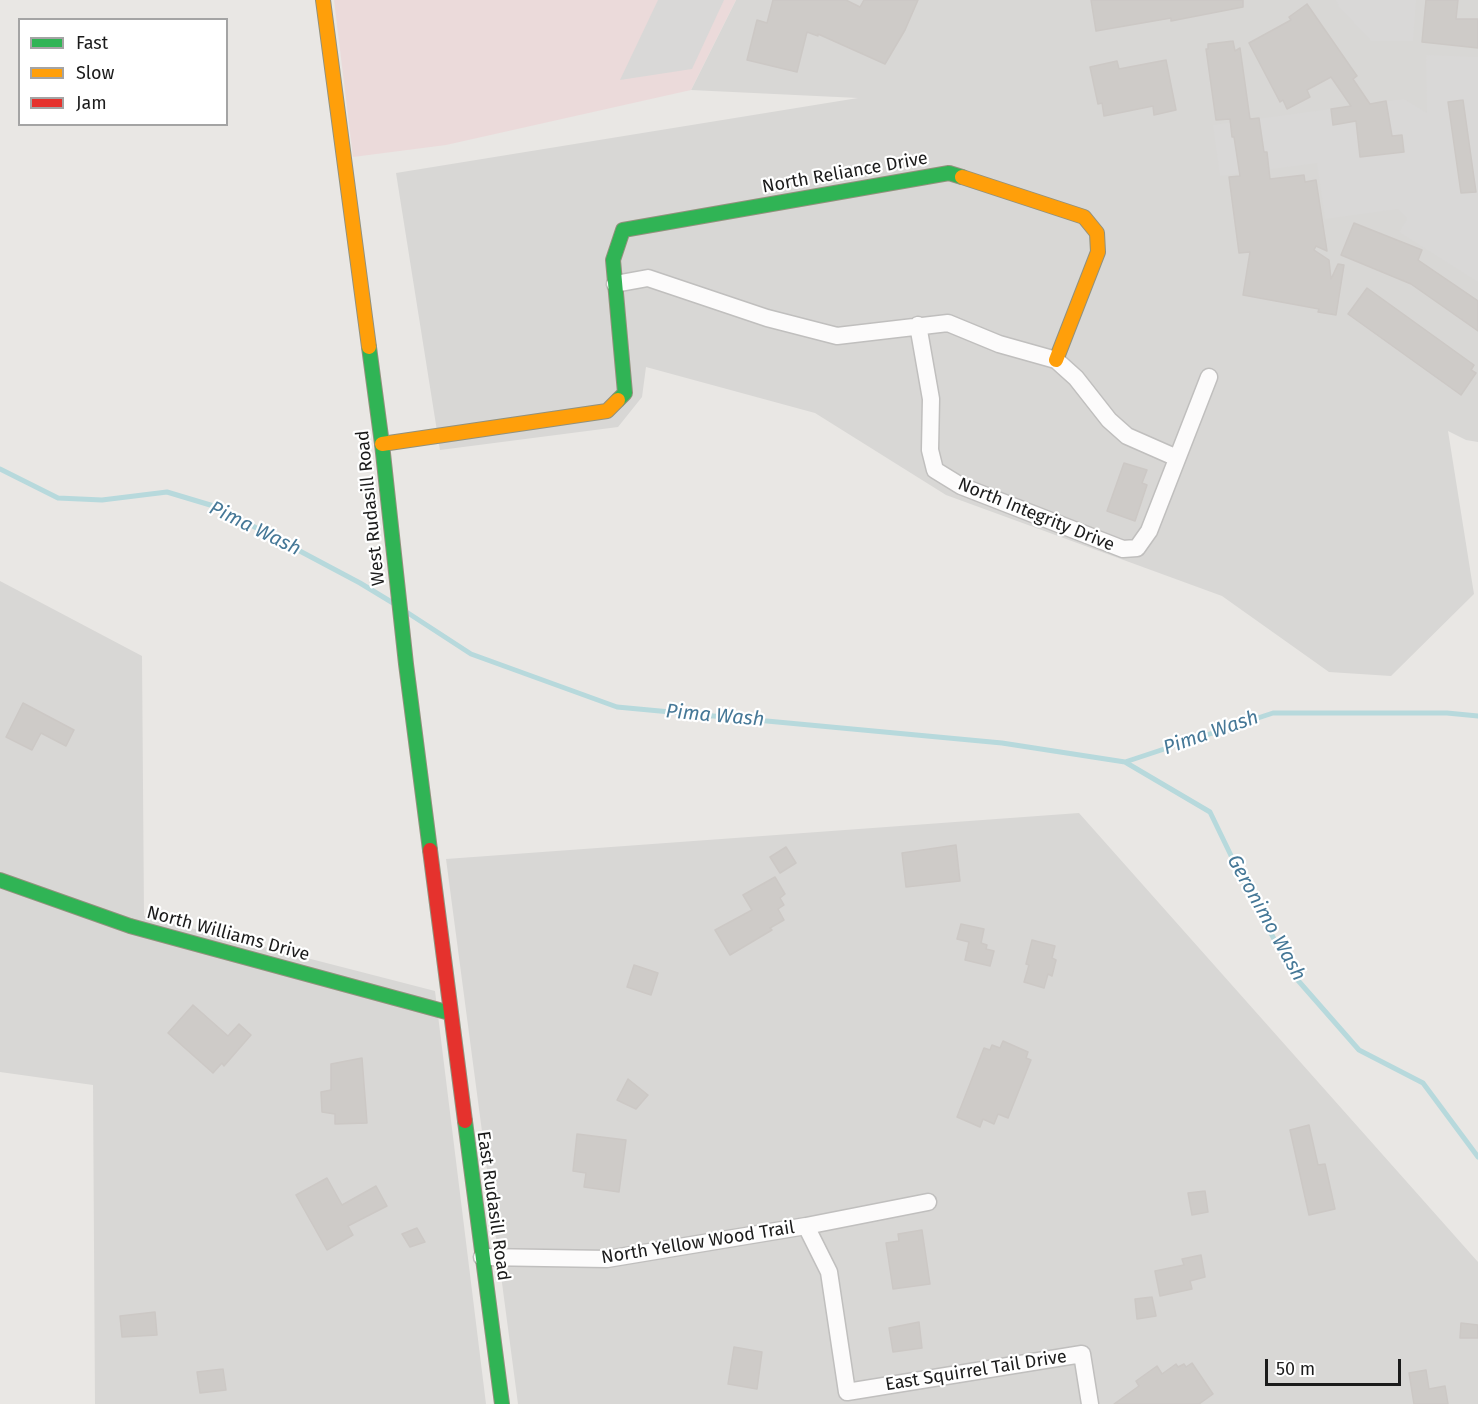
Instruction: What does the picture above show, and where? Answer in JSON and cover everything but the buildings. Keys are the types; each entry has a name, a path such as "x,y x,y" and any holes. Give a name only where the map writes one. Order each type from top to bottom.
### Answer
{"street":[{"name":"West Rudasill Road","path":"323,0 382,444 406,664 450,1013"},
{"name":"North Reliance Drive","path":"615,284 613,260 623,230 950,173 1084,218 1097,232 1098,252 1056,360"},
{"path":"382,444 607,411 625,393 615,284 648,278 767,318 837,336 948,323 999,344 1056,360 1076,378 1109,420 1127,436 1177,458"},
{"name":"North Integrity Drive","path":"918,325 931,399 930,450 935,471 961,486 1123,549 1137,548 1149,531 1209,377"},
{"name":"North Williams Drive","path":"0,880 130,926 450,1013"},
{"name":"East Rudasill Road","path":"450,1013 502,1404"},
{"name":"North Yellow Wood Trail","path":"482,1257 608,1259 806,1227 928,1202"},
{"name":"East Squirrel Tail Drive","path":"806,1227 830,1272 847,1392 1082,1354 1090,1404"}],"shaded area":[{"path":"334,0 736,0 691,90 446,145 353,157"},
{"path":"658,0 724,0 692,69 620,80"},
{"path":"736,0 1478,0 1478,442 1466,440 1448,431 1474,594 1391,676 1329,672 1222,596 946,495 815,413 646,367 642,397 618,427 440,450 396,173 858,98 691,90"},
{"path":"1336,0 1416,0 1413,41 1371,41 1339,7"},
{"path":"1426,55 1478,57 1478,282 1399,232 1407,219 1398,209 1325,219 1317,163 1220,176 1213,125 1404,99 1427,113"},
{"path":"0,581 142,656 144,916 435,991 486,1404 95,1404 93,1085 0,1072"},
{"path":"1079,813 1478,1262 1478,1404 518,1404 446,859"}],"waterway":[{"name":"Pima Wash","path":"0,469 58,498 102,500 167,492 217,507 393,603"},
{"name":"Pima Wash","path":"408,613 471,654 617,707 1002,743 1125,762 1273,713 1447,713 1478,716"},
{"name":"Geronimo Wash","path":"1125,762 1210,812 1252,899 1295,977 1359,1050 1423,1083 1478,1157"}],"traffic: fast":[{"path":"618,400 625,393 613,260 623,230 949,173 962,177"},
{"path":"369,347 430,850"},
{"path":"0,880 130,926 450,1013"},
{"path":"465,1121 502,1404"}],"traffic: slow":[{"path":"323,0 369,347"},
{"path":"962,177 1084,217 1097,233 1098,252 1056,360"},
{"path":"382,444 607,411 618,400"}],"traffic: jam":[{"path":"430,850 465,1121"}]}
